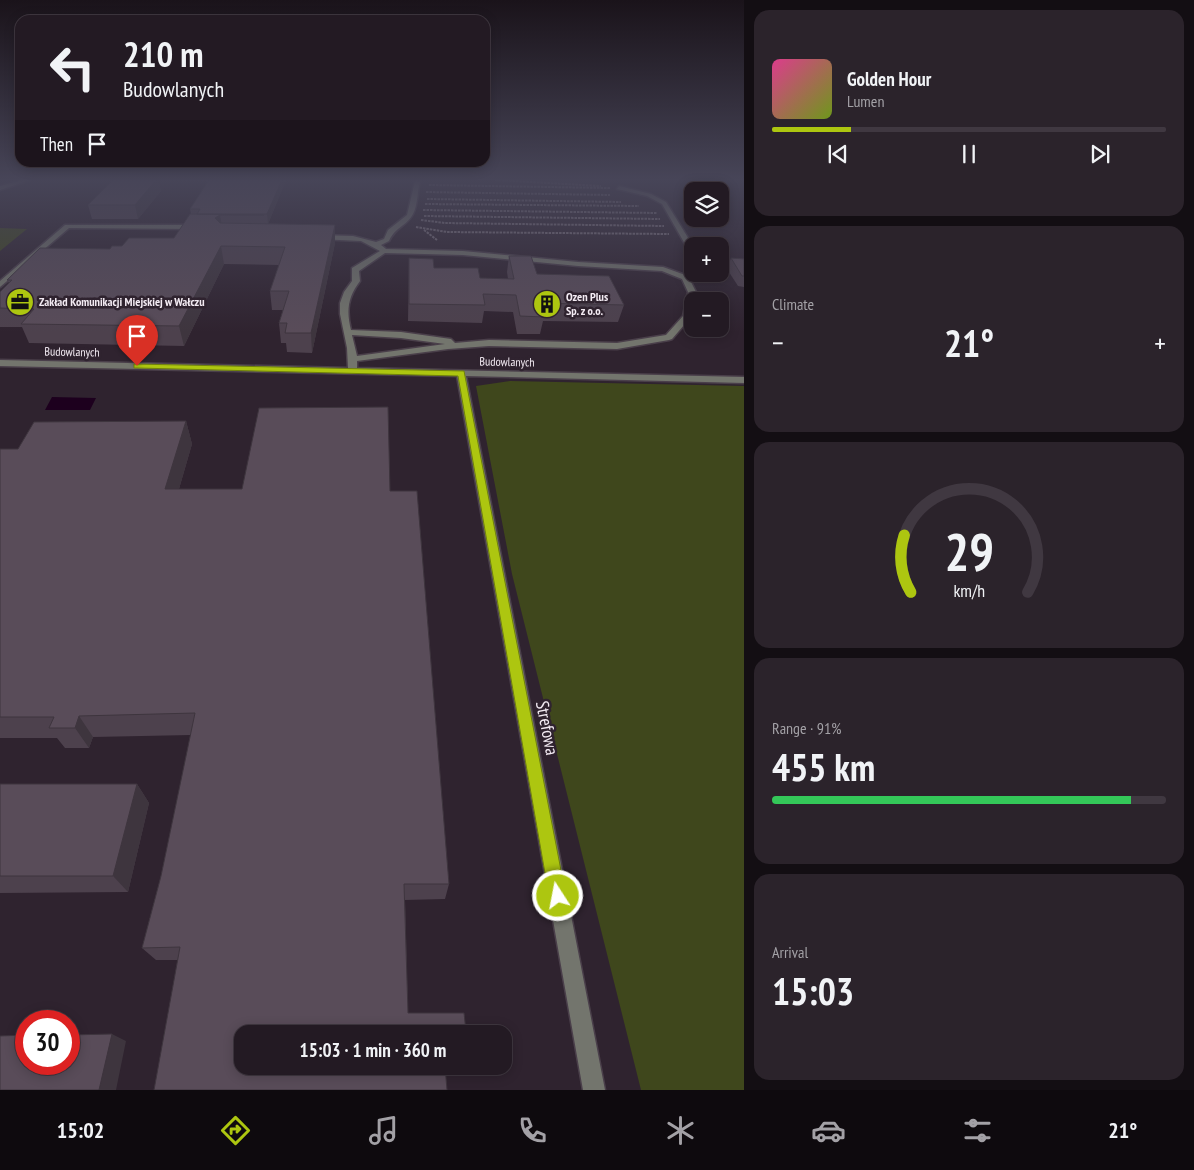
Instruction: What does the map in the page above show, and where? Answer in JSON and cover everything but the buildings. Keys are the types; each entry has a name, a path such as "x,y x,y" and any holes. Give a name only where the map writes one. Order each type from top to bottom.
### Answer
{"street":[{"path":"0,285 61,231"},
{"path":"378,244 387,240 390,231"},
{"path":"680,231 684,237"},
{"path":"153,234 198,235"},
{"path":"314,237 362,238 378,244 384,251"},
{"path":"352,371 354,359 343,324 343,311 350,287 356,282 355,270 384,251 463,253 578,264 663,269 684,274"},
{"path":"25,262 43,262"},
{"path":"354,359 460,345 489,343 617,346 668,337 687,317 692,292 690,282"},
{"path":"347,332 435,338 460,345"},
{"name":"Budowlanych","path":"0,362 744,380"},
{"name":"Strefowa","path":"461,373 594,1090"}],"path":[{"path":"425,231 441,244"},
{"path":"434,231 682,234"}],"green space":[{"path":"0,231 25,231 0,251"},
{"path":"510,381 744,386 744,1090 641,1090 512,574 476,386"}],"shaded area":[{"path":"52,397 96,398 90,410 45,410"}],"place":[{"name":"Zakład Komunikacji Miejskiej w Wałczu","path":"20,302"},
{"name":"Ozen Plus Sp. z o.o.","path":"547,304"}],"route":[{"path":"137,366 461,373 558,896"}]}
